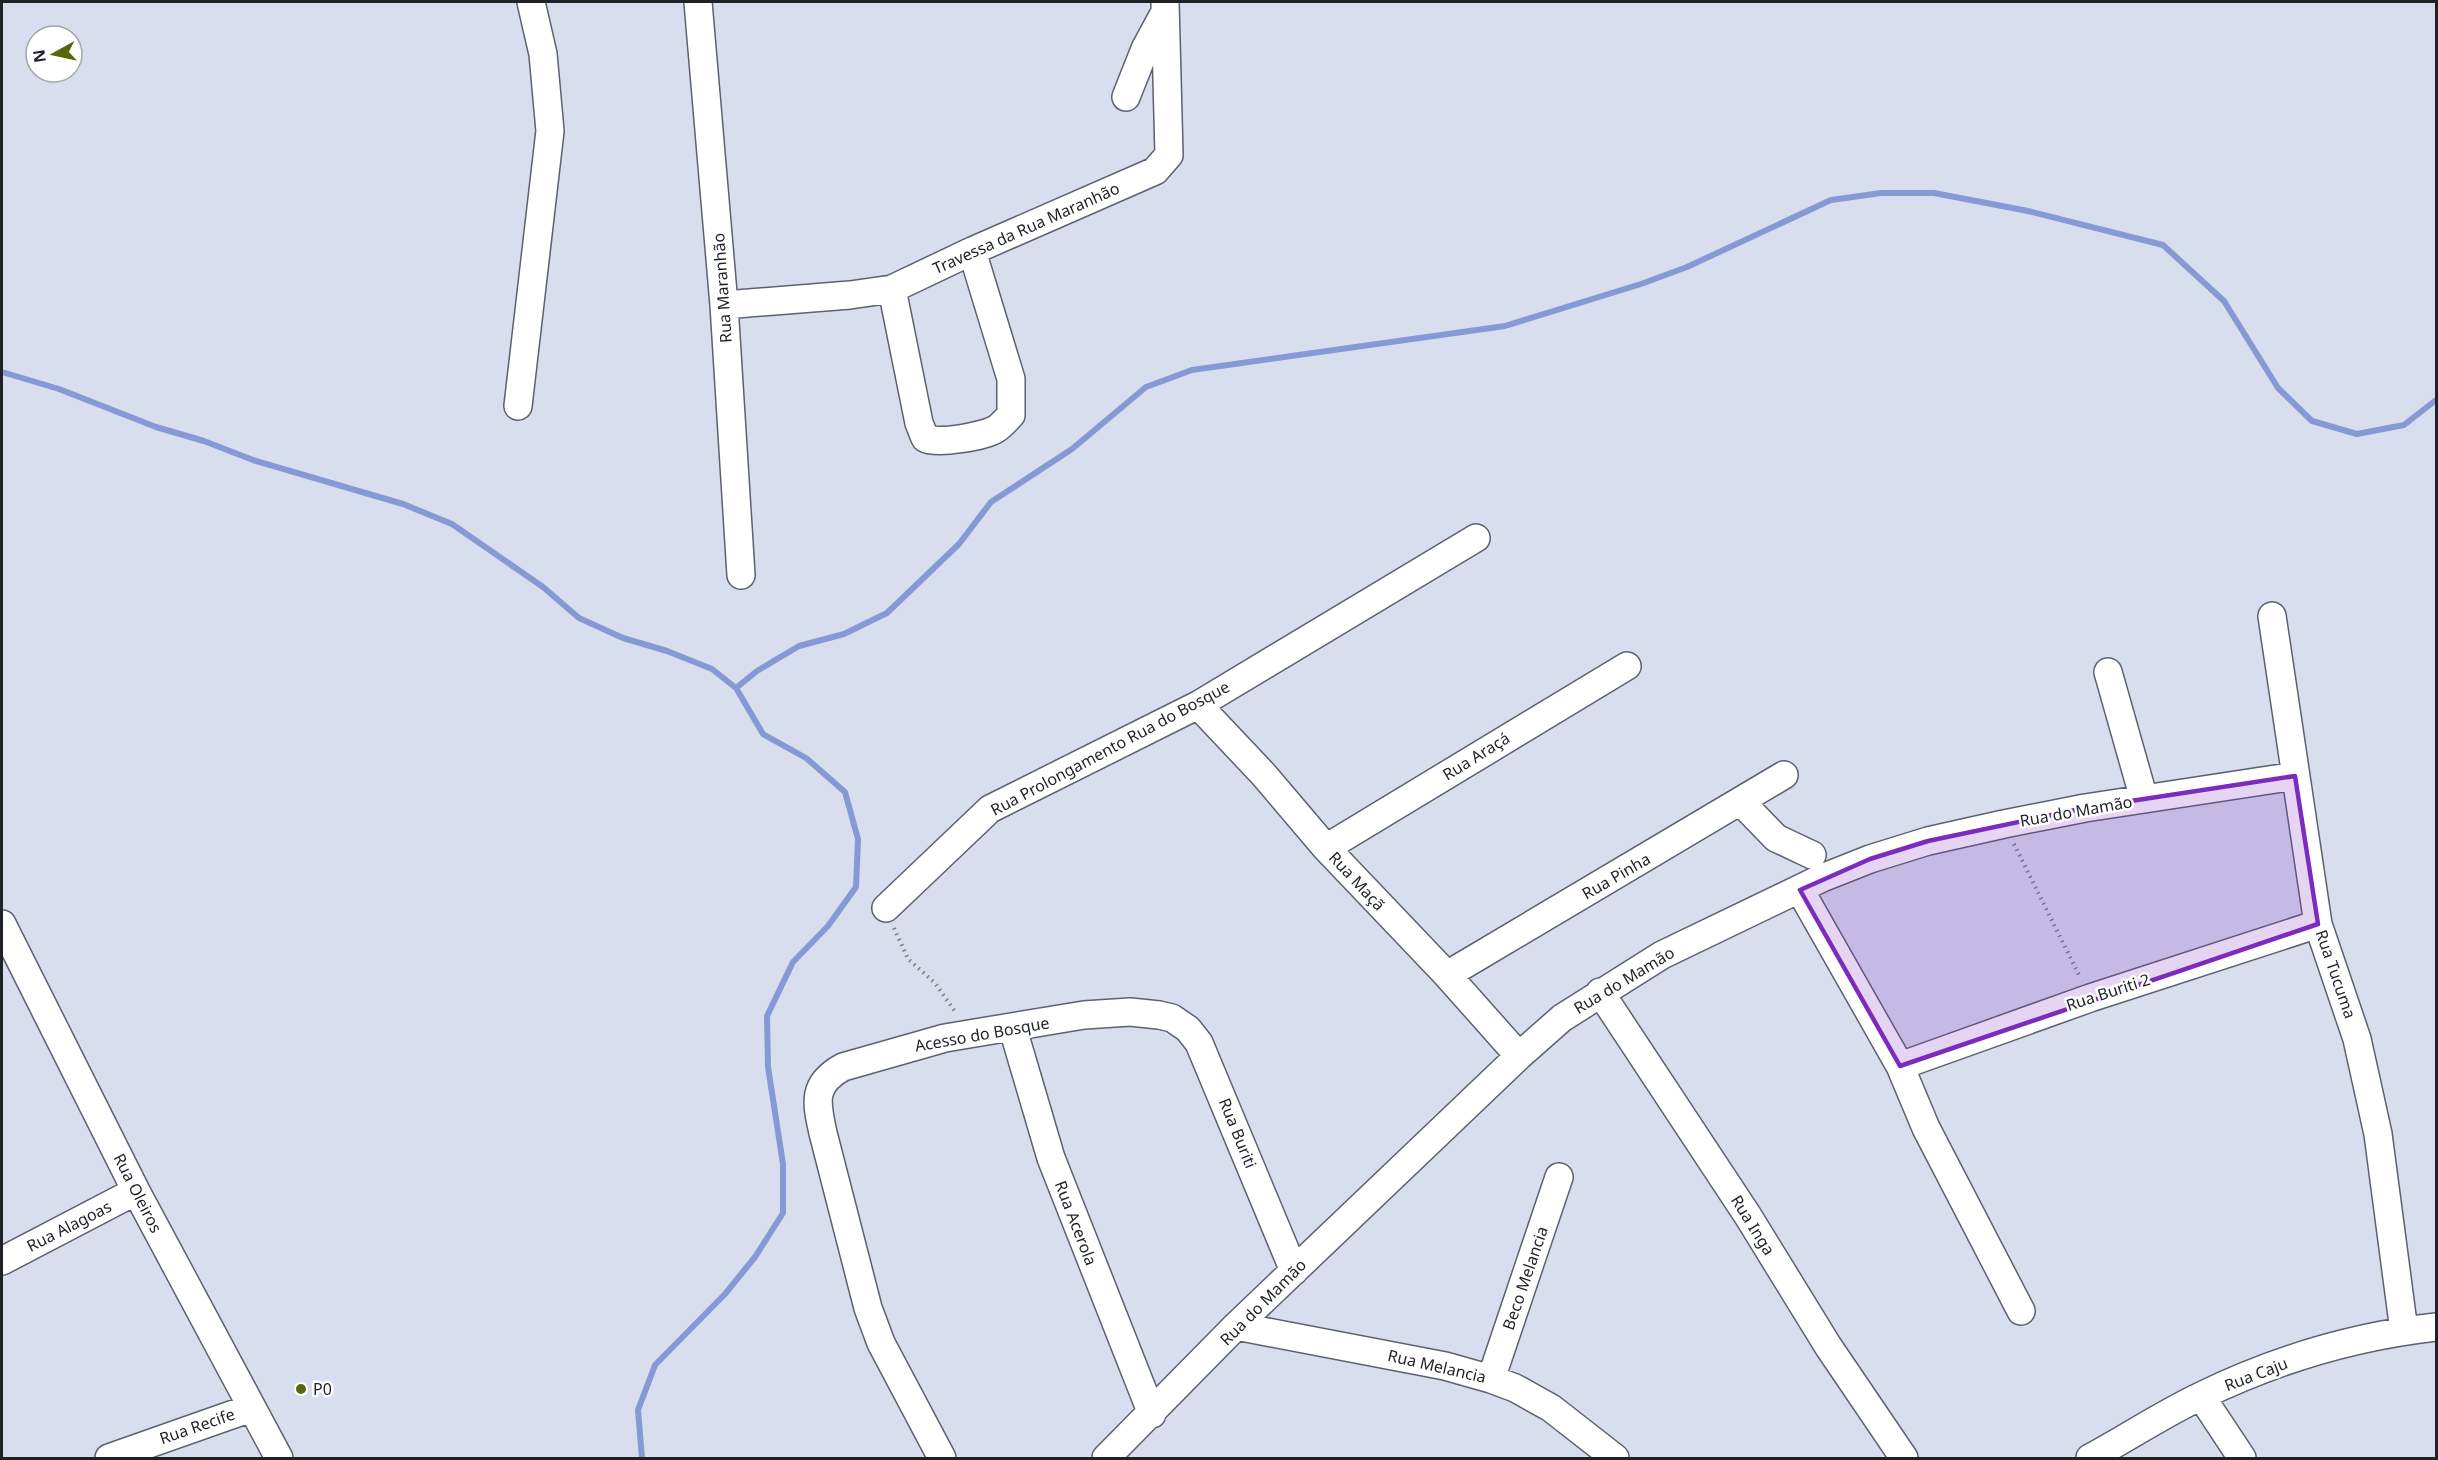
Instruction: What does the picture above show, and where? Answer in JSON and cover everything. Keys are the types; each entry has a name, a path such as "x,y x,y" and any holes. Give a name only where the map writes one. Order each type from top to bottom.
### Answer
{"street":[{"path":"518,406 550,130 543,54 531,2"},
{"name":"Rua Maranhão","path":"698,2 724,306 741,575"},
{"path":"1126,97 1145,49 1166,6"},
{"name":"Travessa da Rua Maranhão","path":"724,306 892,289 972,250 1148,174 1165,162 1169,154 1166,6"},
{"path":"892,289 925,438 930,441 952,440 995,430 1011,415 1011,380 972,250"},
{"name":"Rua Prolongamento Rua do Bosque","path":"886,908 990,809 1198,705 1476,538"},
{"name":"Rua Tucuma","path":"2272,616 2318,924 2357,1039 2378,1134 2404,1331"},
{"name":"Rua Araçá","path":"1326,848 1627,666"},
{"path":"2108,672 2144,799"},
{"name":"Rua Maçã","path":"1198,705 1264,775 1326,848 1447,975 1519,1056"},
{"name":"Rua Pinha","path":"1447,975 1784,775"},
{"name":"Rua do Mamão","path":"1106,1458 1152,1414 1236,1326 1519,1056 1562,1018 1662,955 1822,878 1870,859 1928,841 2004,824 2144,799 2295,776"},
{"path":"1741,802 1776,838 1812,855"},
{"path":"1800,890 1900,1065 1926,1128 2021,1311"},
{"name":"Rua Oleiros","path":"2,924 136,1191 279,1458"},
{"name":"Rua Buriti 2","path":"1900,1065 2090,998 2318,924"},
{"name":"Rua Inga","path":"1600,992 1748,1216 1828,1346 1904,1458"},
{"name":"Acesso do Bosque","path":"942,1458 886,1352 868,1308 817,1108 818,1092 829,1075 843,1067 945,1038 1013,1029 1084,1015 1130,1012 1159,1015"},
{"name":"Rua Buriti","path":"1159,1015 1172,1018 1188,1029 1199,1042 1294,1270"},
{"name":"Rua Acerola","path":"1013,1029 1051,1158 1152,1414"},
{"name":"Beco Melancia","path":"1491,1379 1559,1177"},
{"name":"Rua Alagoas","path":"2,1261 136,1191"},
{"name":"Rua Melancia","path":"1236,1326 1445,1366 1491,1379 1515,1388 1551,1408 1616,1458"},
{"name":"Rua Caju","path":"2090,1458 2201,1396 2297,1358 2350,1342 2404,1331 2436,1328"},
{"path":"2201,1396 2242,1458"},
{"name":"Rua Recife","path":"109,1458 251,1408"}],"path":[{"path":"2004,824 2090,998"},
{"path":"886,908 908,958 935,983 957,1015"}],"highlighted area":[{"path":"2295,776 2318,924 1900,1066 1800,890 1870,859 1928,841 2085,808"}],"waterway":[{"path":"736,688 757,671 799,646 844,634 887,613 959,544 991,502 1072,449 1146,387 1192,370 1505,326 1641,284 1687,267 1831,200 1881,193 1934,193 2028,211 2163,245 2224,301 2278,388 2312,421 2357,434 2404,425 2436,400"},
{"path":"2,372 59,389 156,427 204,441 253,460 403,504 452,524 543,587 579,618 623,638 667,651 712,669 736,688 763,734 806,758 845,792 858,839 856,887 828,926 793,962 767,1016 768,1067 783,1164 783,1213 755,1257 725,1294 655,1365 638,1410 642,1458"}],"place":[{"name":"P0","path":"301,1389"}]}
